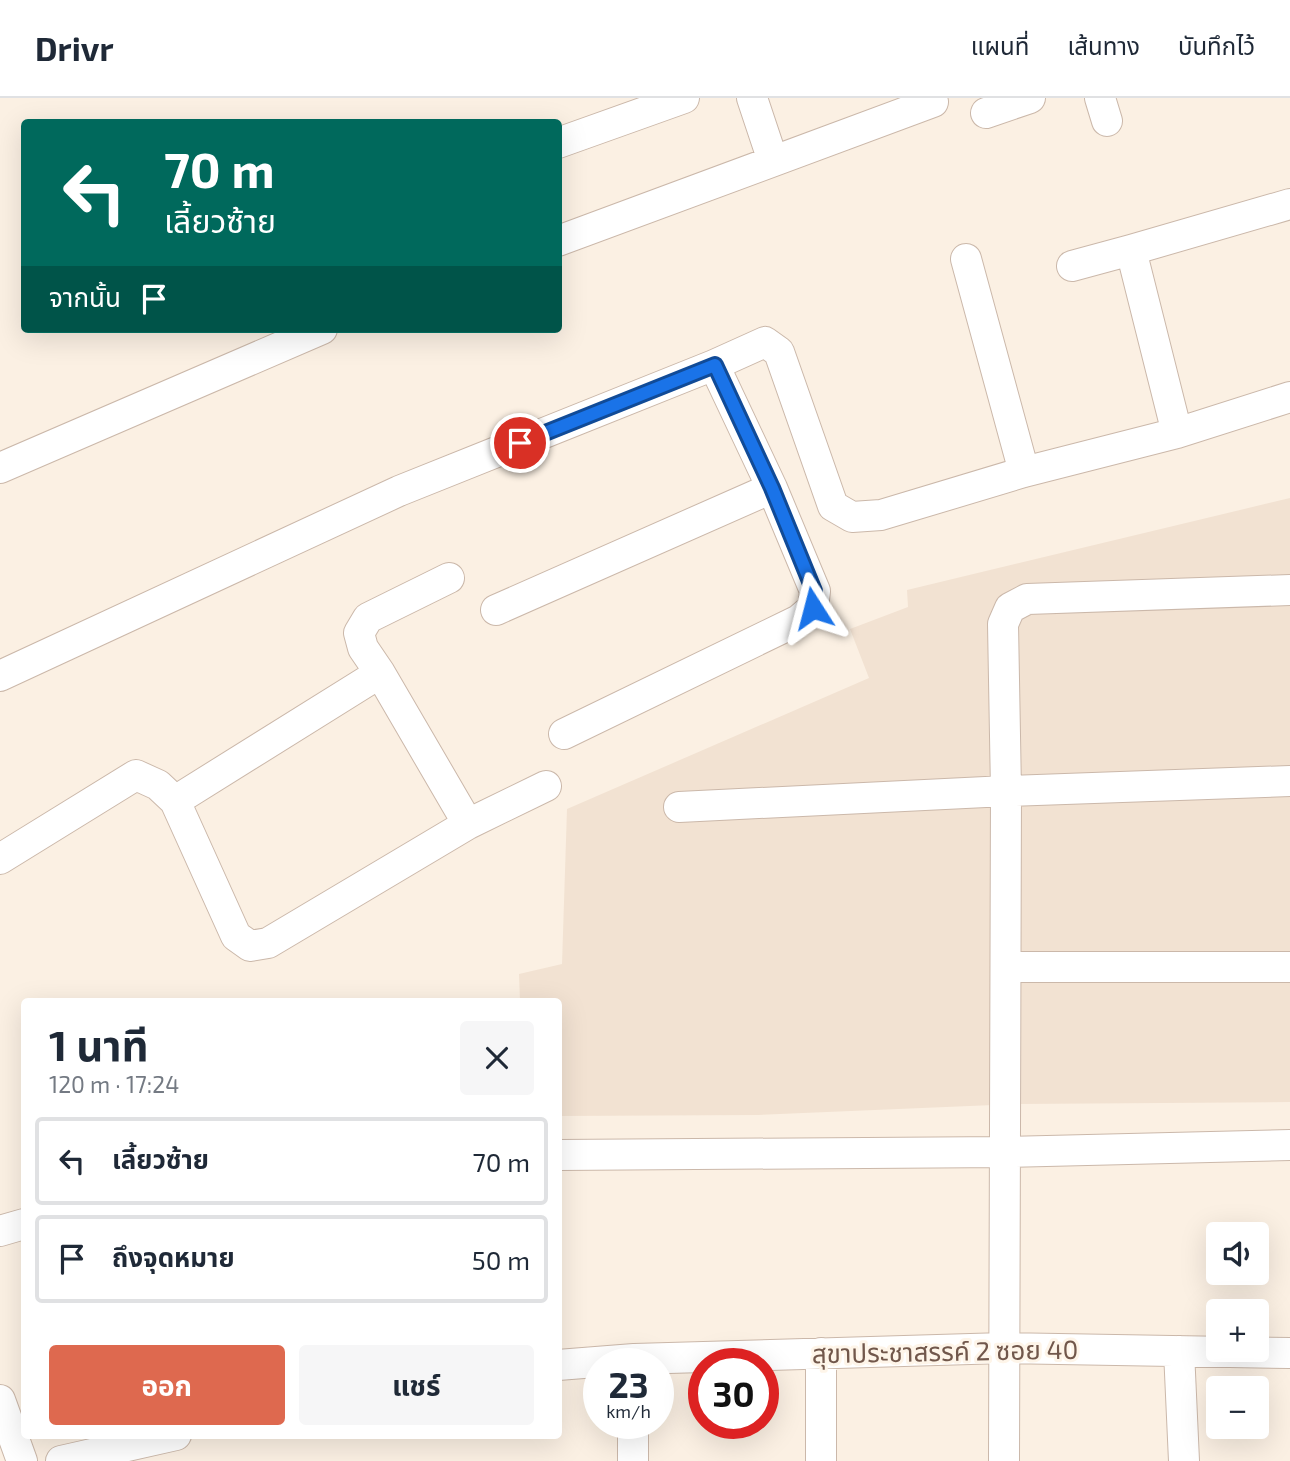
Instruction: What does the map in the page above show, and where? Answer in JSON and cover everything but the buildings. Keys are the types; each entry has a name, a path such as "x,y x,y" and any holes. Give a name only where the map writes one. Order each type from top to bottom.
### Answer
{"street":[{"path":"562,142 684,98"},
{"path":"752,98 773,161"},
{"path":"986,113 1030,98"},
{"path":"562,240 933,102"},
{"path":"1072,266 1290,204"},
{"path":"1131,250 1177,433"},
{"path":"966,259 1024,472"},
{"path":"0,468 313,333"},
{"path":"0,676 399,491 715,365 765,342 779,352 833,506 852,517 881,515 1024,472 1177,433 1290,397"},
{"path":"564,734 799,620 813,608 814,591 772,488 715,365"},
{"path":"496,610 772,488"},
{"path":"449,578 368,618 359,633 363,648 468,824"},
{"path":"1004,1461 1006,791 1003,624 1010,608 1027,599 1290,590"},
{"path":"175,801 380,673"},
{"path":"0,859 136,775 158,785 175,801 236,936 250,946 268,943 468,824 547,786"},
{"path":"679,807 1290,781"},
{"path":"1006,967 1290,967"},
{"path":"562,1155 1005,1152 1290,1145"},
{"path":"0,1231 21,1225"},
{"name":"สุขาประชาสรรค์ 2 ซอย 40","path":"674,1359 1004,1348 1290,1353"},
{"path":"1179,1351 1184,1461"},
{"path":"821,1353 821,1461"},
{"name":"สุขาประชาสรรค์ 2 ซอย 40","path":"562,1365 583,1364"},
{"path":"0,1400 22,1461"},
{"path":"61,1461 158,1439"},
{"path":"633,1439 633,1461"}],"shaded area":[{"path":"1290,498 1290,1102 1017,1104 758,1115 562,1116 562,998 520,998 519,974 562,964 567,809 869,678 850,629 908,607 907,590"}],"route":[{"path":"520,443 715,365 772,488 814,591 813,608"}]}
